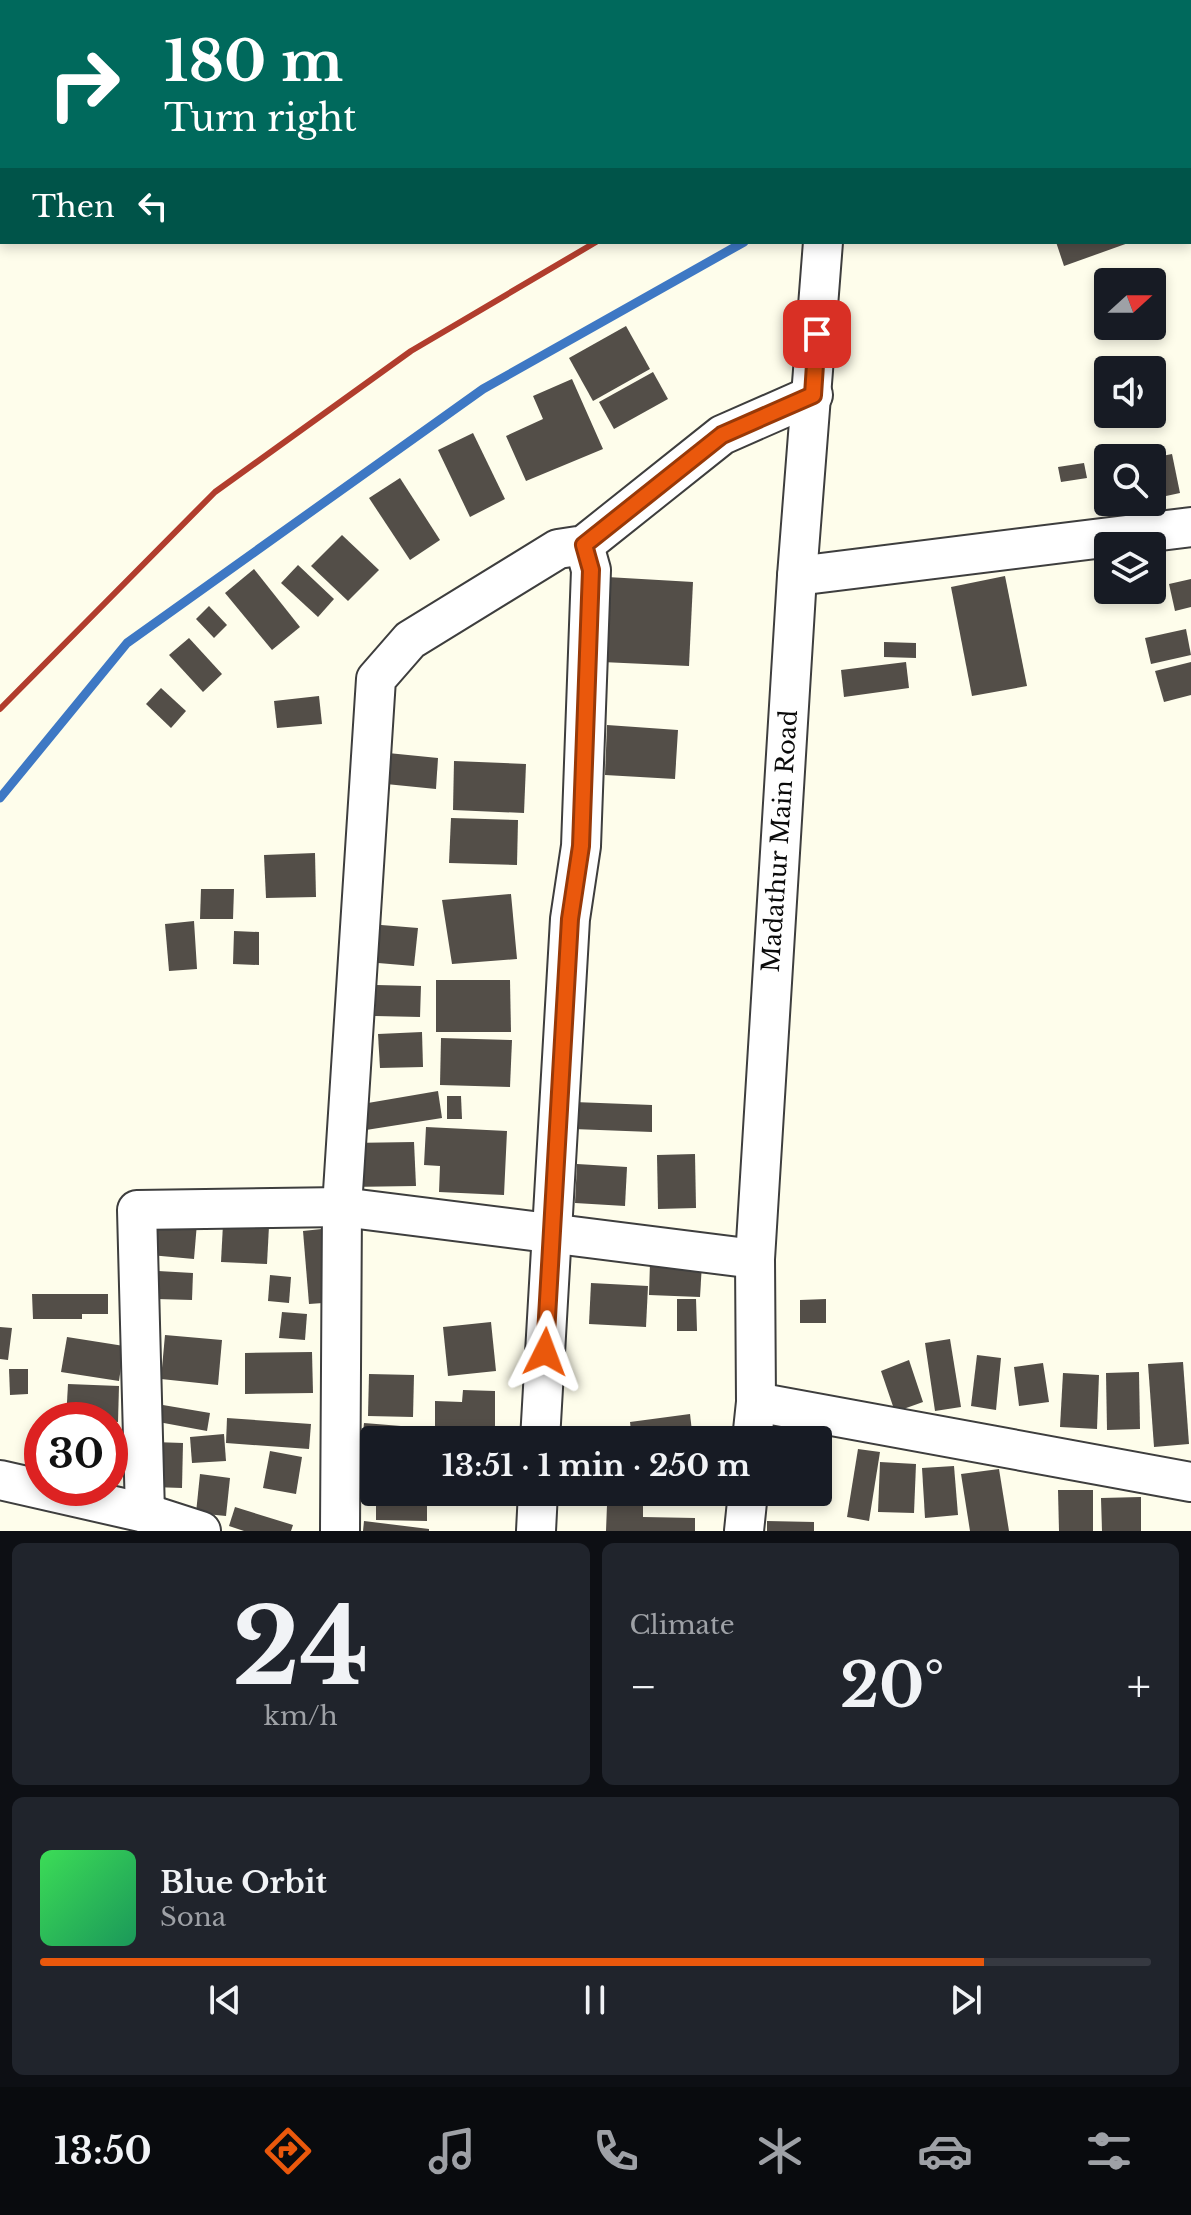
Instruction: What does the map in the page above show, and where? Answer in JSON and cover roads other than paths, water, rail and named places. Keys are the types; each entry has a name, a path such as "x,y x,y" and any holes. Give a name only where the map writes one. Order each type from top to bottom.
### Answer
{"street":[{"name":"Madathur Main Road","path":"753,1426 755,1259 797,576 823,244"},
{"path":"340,1531 342,1207 376,679 410,640 558,549 584,545 722,435 813,395"},
{"path":"797,576 1191,527"},
{"path":"541,1426 570,919 581,846 591,570 584,545"},
{"path":"145,1513 137,1210 342,1207 755,1259"},
{"path":"756,1402 1191,1482"},
{"path":"0,1480 145,1513 201,1531"},
{"path":"536,1531 537,1506"},
{"path":"744,1531 747,1506"}],"waterway":[{"path":"0,798 127,643 483,389 740,244"}],"railway":[{"path":"0,709 215,492 411,351 593,244"}]}
